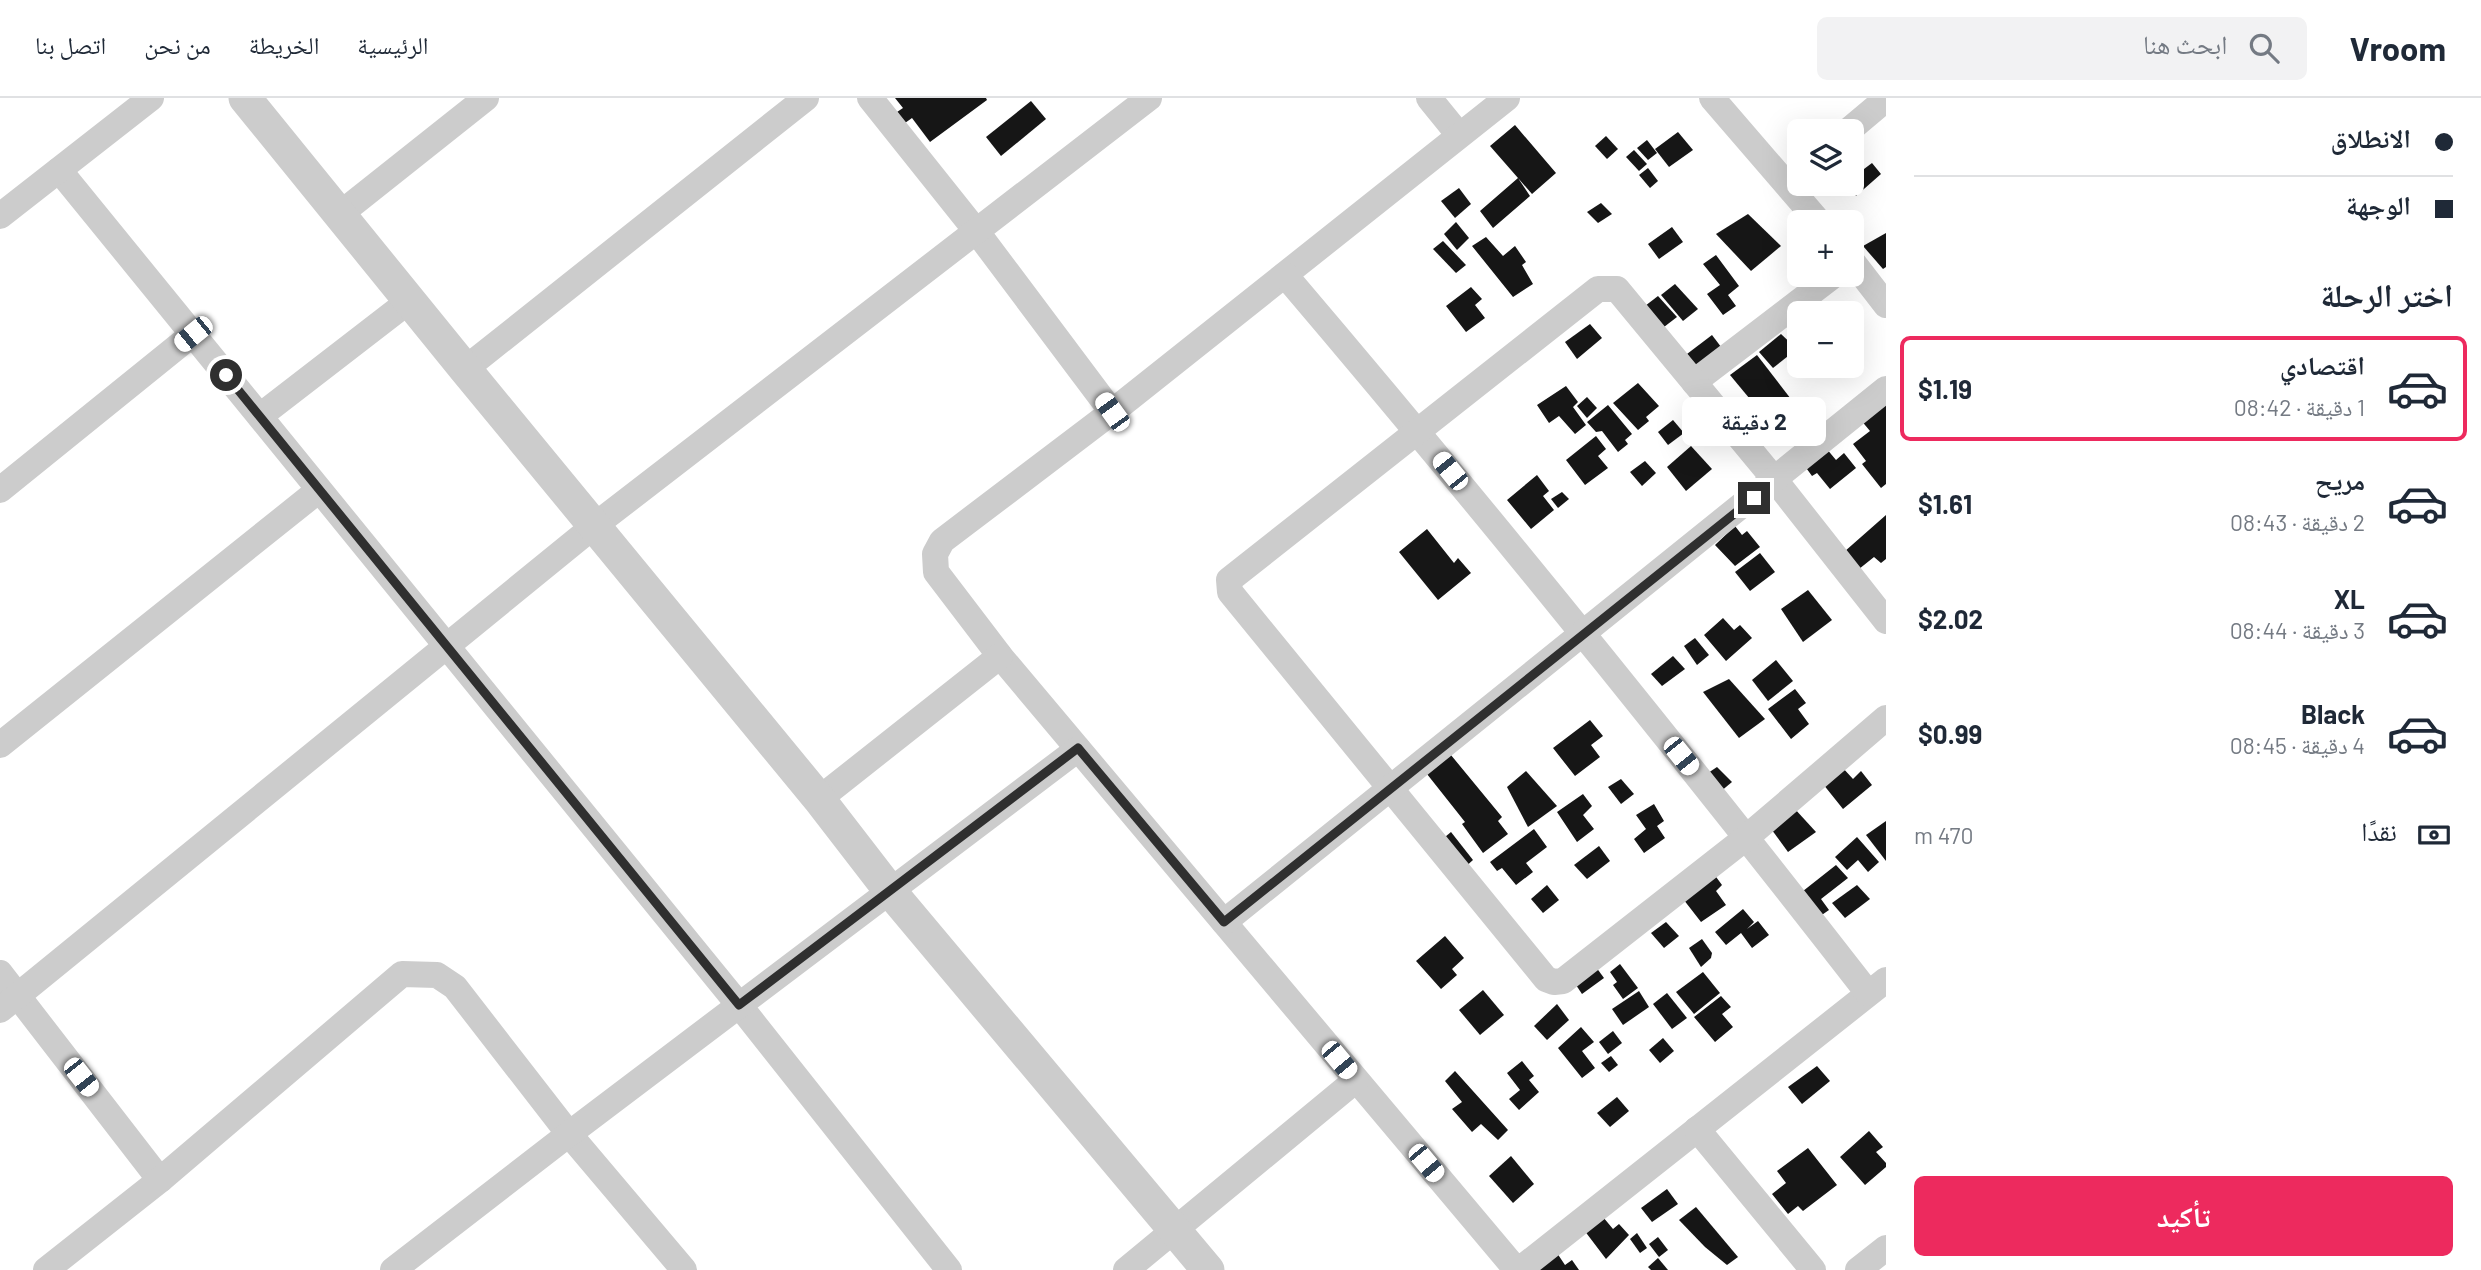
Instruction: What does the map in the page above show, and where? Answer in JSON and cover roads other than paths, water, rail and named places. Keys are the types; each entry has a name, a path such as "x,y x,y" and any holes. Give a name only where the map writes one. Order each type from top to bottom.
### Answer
{"street":[{"path":"0,216 151,98"},
{"path":"246,98 819,799 890,891 1208,1270"},
{"path":"340,214 486,98"},
{"path":"465,369 806,98"},
{"path":"870,98 978,232 1112,412"},
{"path":"9,1003 594,526 1149,98"},
{"path":"1429,98 1459,135"},
{"path":"1285,275 1417,429 1746,837 1877,987 1519,1268 1514,1267 1000,656 936,572 936,554 942,541 1112,412 1507,98"},
{"path":"1712,98 1787,172"},
{"path":"1862,119 1886,99"},
{"path":"59,170 739,1005 949,1270"},
{"path":"1864,277 1886,305"},
{"path":"1694,382 1818,287"},
{"path":"1886,621 1775,480 1617,289 1598,289 1417,429 1229,580 1228,586 1230,592 1546,979 1554,982 1563,981 1746,837 1886,718"},
{"path":"260,416 409,300"},
{"path":"0,490 193,334"},
{"path":"1224,922 1583,636 1886,389"},
{"path":"0,745 319,490"},
{"path":"819,799 1000,656"},
{"path":"398,1269 569,1134 1078,748"},
{"path":"0,973 9,1003 160,1180"},
{"path":"46,1270 160,1180 402,974 437,975 455,987 569,1134 684,1270"},
{"path":"1126,1270 1356,1080"},
{"path":"1697,1129 1814,1270"},
{"path":"1858,1270 1886,1248"}]}
